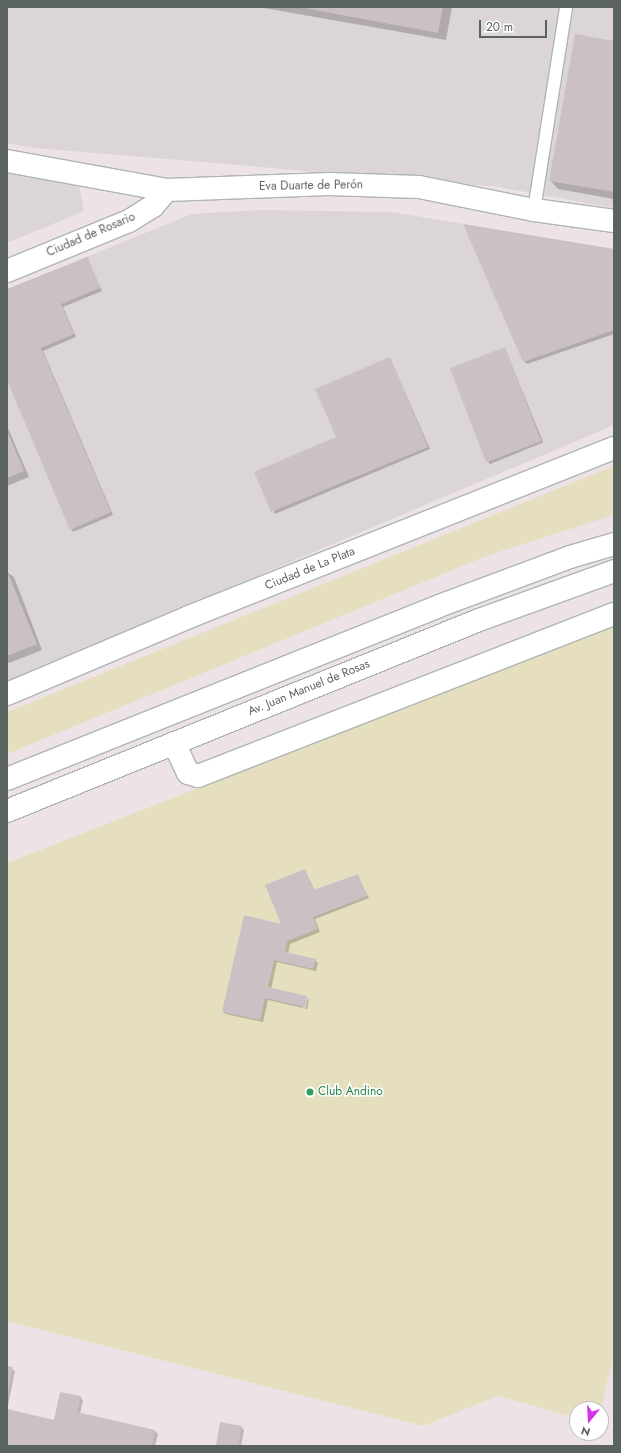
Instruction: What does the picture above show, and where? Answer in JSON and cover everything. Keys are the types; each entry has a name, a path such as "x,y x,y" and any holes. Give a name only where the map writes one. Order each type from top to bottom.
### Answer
{"street":[{"name":"Eva Duarte de Perón","path":"7,161 167,190 329,184 419,187 534,210 614,221"},
{"name":"Ciudad de Rosario","path":"7,270 129,221 153,206 167,190"},
{"name":"Ciudad de La Plata","path":"7,694 189,617 614,448"},
{"path":"7,779 439,606 570,557 614,544"},
{"name":"Av. Juan Manuel de Rosas","path":"7,812 478,620 614,571"},
{"path":"174,743 188,773 198,776 614,614"}],"lane":[{"path":"534,210 566,7"}],"shaded area":[{"path":"7,7 614,7 614,208 499,187 35,148 7,143"},
{"path":"7,173 79,185 84,211 7,243"},
{"path":"261,210 391,212 614,249 614,425 7,682 7,289 192,214"},
{"path":"614,466 614,515 489,555 7,754 7,712"},
{"name":"Club Andino","path":"614,625 614,1352 603,1401 569,1401 569,1416 498,1396 423,1426 7,1321 7,863"}],"building":[{"path":"299,7 443,7 438,33"},
{"path":"575,34 614,41 614,192 549,181"},
{"path":"463,224 614,249 614,330 523,362"},
{"path":"88,257 100,288 61,304 74,334 41,348 111,512 70,530 7,380 7,289"},
{"path":"505,347 541,441 486,462 450,368"},
{"path":"390,357 428,447 271,512 254,472 336,437 315,389"},
{"path":"7,431 24,471 7,478"},
{"path":"7,571 37,644 7,656"},
{"path":"305,869 314,890 358,874 367,896 313,917 318,929 287,941 285,952 316,959 313,969 274,960 268,987 307,996 305,1007 265,998 260,1020 222,1012 244,915 281,924 265,885"},
{"path":"7,1366 13,1367 8,1394 7,1394"},
{"path":"60,1392 81,1396 77,1412 155,1430 152,1446 7,1446 7,1409 54,1420"},
{"path":"220,1422 242,1426 238,1446 216,1446"}],"place":[{"name":"Club Andino","path":"310,1092"}]}
